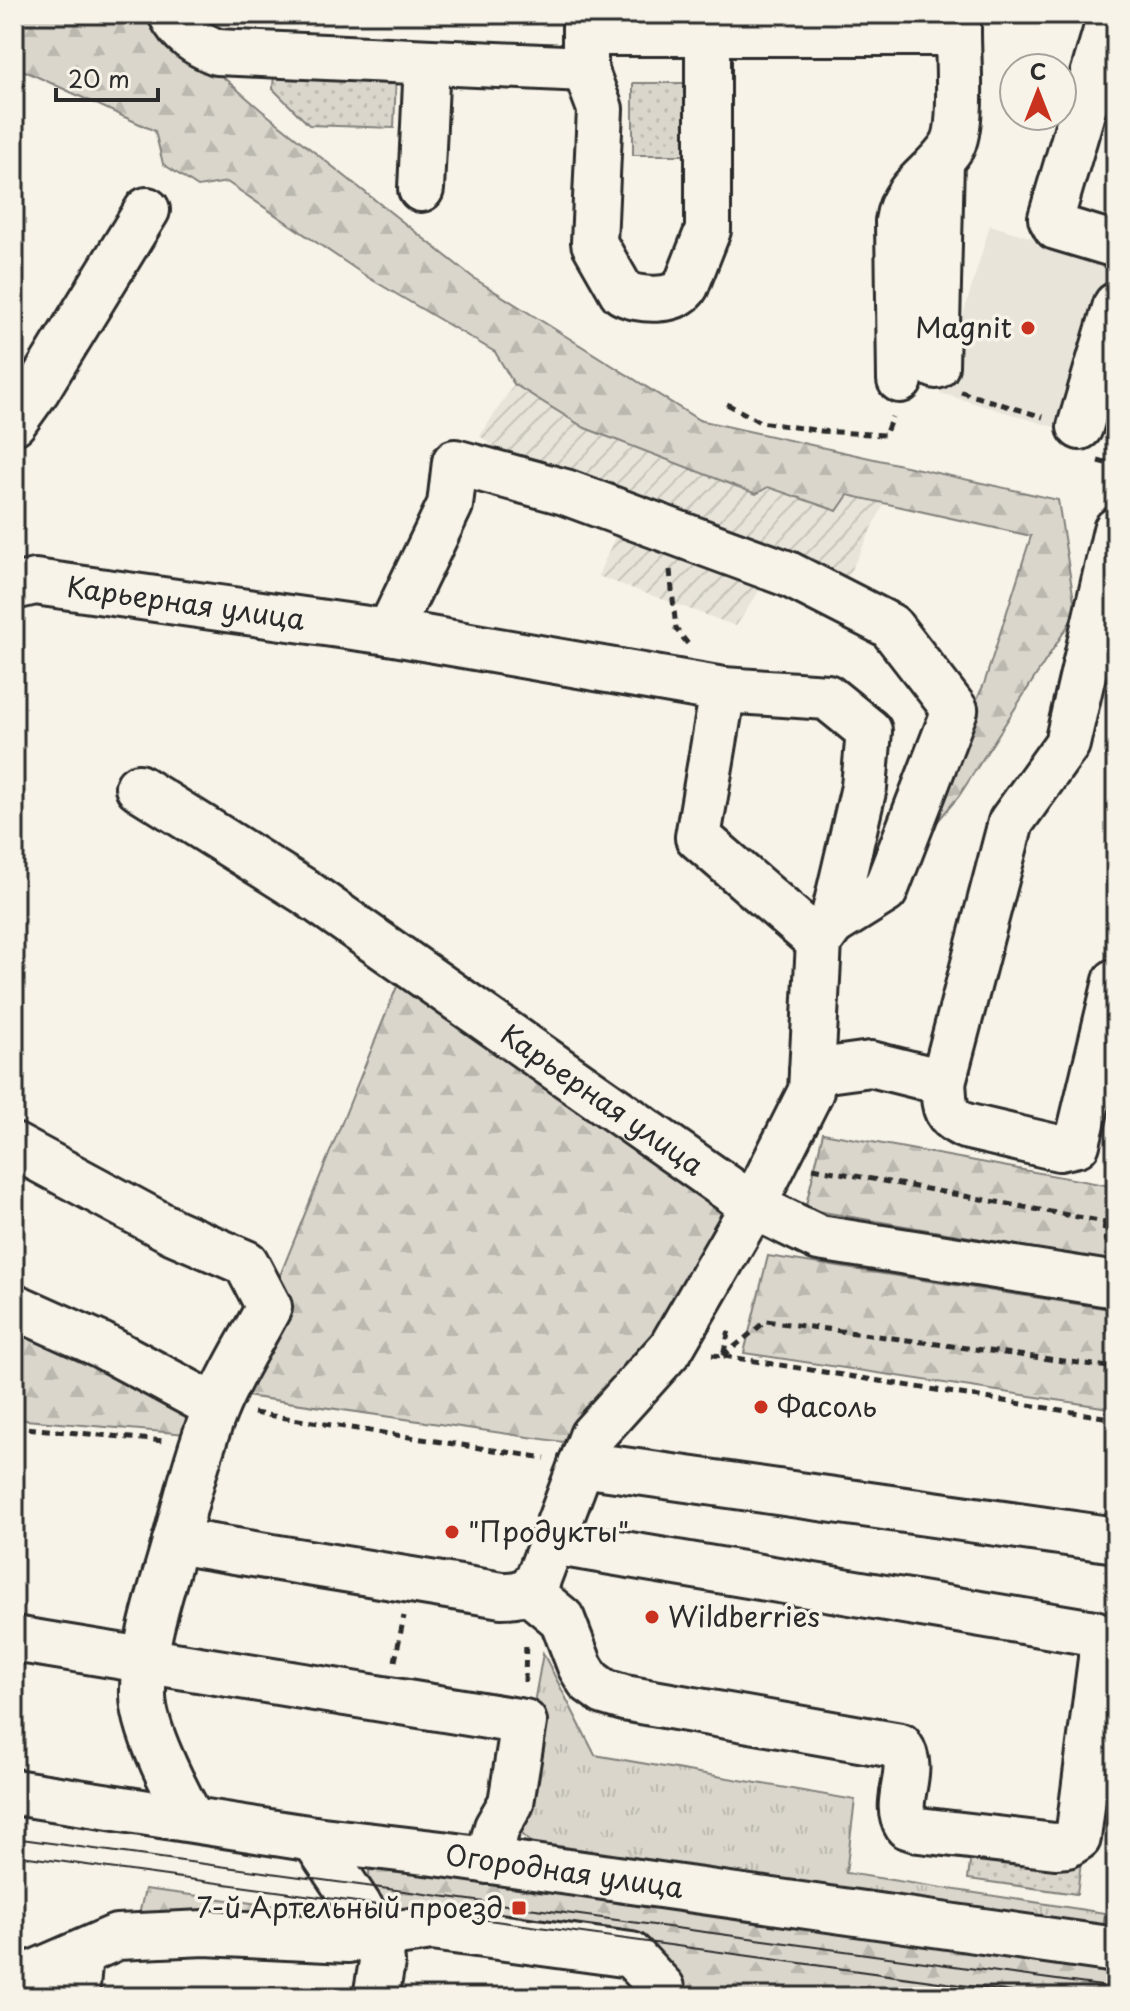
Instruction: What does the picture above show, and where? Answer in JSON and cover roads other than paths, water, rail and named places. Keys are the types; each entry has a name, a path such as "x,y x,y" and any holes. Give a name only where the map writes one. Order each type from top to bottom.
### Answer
{"street":[{"path":"171,14 186,35 217,52 427,62 585,39 958,23 958,118 954,142 941,161 901,204 898,221 910,384"},
{"path":"1111,14 1051,218 1056,227 1116,245"},
{"path":"585,39 600,109 594,243 622,292 637,297 676,297 682,294 686,286 708,230 708,33"},
{"path":"421,189 427,62"},
{"path":"14,422 37,390 147,210"},
{"path":"1080,427 1116,305"},
{"path":"175,1541 502,1595 518,1595 528,1591 538,1579 592,1436 671,1348 753,1206 811,1091 826,933 885,891 955,710 890,626 788,574 565,492 455,462 450,505 389,632"},
{"path":"1116,530 1067,744 1011,822 943,1082 946,1111 952,1120 965,1126 1068,1148 1077,1144 1106,1071 1116,981"},
{"name":"Карьерная улица","path":"14,587 35,582 389,632 723,690 827,697 869,731 864,787 826,933"},
{"path":"723,690 698,837 826,933"},
{"name":"Карьерная улица","path":"138,787 304,891 753,1206 819,1238 1114,1268"},
{"path":"812,1072 871,1064 943,1082"},
{"path":"14,1146 174,1232 246,1263 269,1307 210,1426 156,1606 146,1661 142,1697 170,1782 191,1819"},
{"path":"14,1306 101,1345 210,1426"},
{"path":"581,1464 1116,1540"},
{"path":"528,1591 562,1619 580,1666 589,1681 604,1692 900,1746 907,1756 901,1816 907,1826 919,1830 1055,1846 1067,1845 1078,1838 1101,1659 1101,1645 1094,1633 552,1542"},
{"path":"14,1639 524,1722 511,1803 497,1827 488,1861"},
{"name":"Огородная улица","path":"14,1792 314,1839 1116,1950"},
{"path":"314,1839 379,1936 382,1962 376,1997"},
{"path":"14,1982 117,1937 205,1933 348,1940 432,1928 631,1955 663,1992"},
{"path":"76,1997 80,1954"}],"tram line":[{"path":"14,1838 1116,1988"},
{"path":"14,1855 1048,1997"}],"place":[{"name":"Magnit","path":"1028,328"},
{"name":"Фасоль","path":"761,1407"},
{"name":"\"Продукты\"","path":"452,1532"},
{"name":"Wildberries","path":"652,1617"},
{"name":"7-й Артельный проезд","path":"519,1908"}]}
